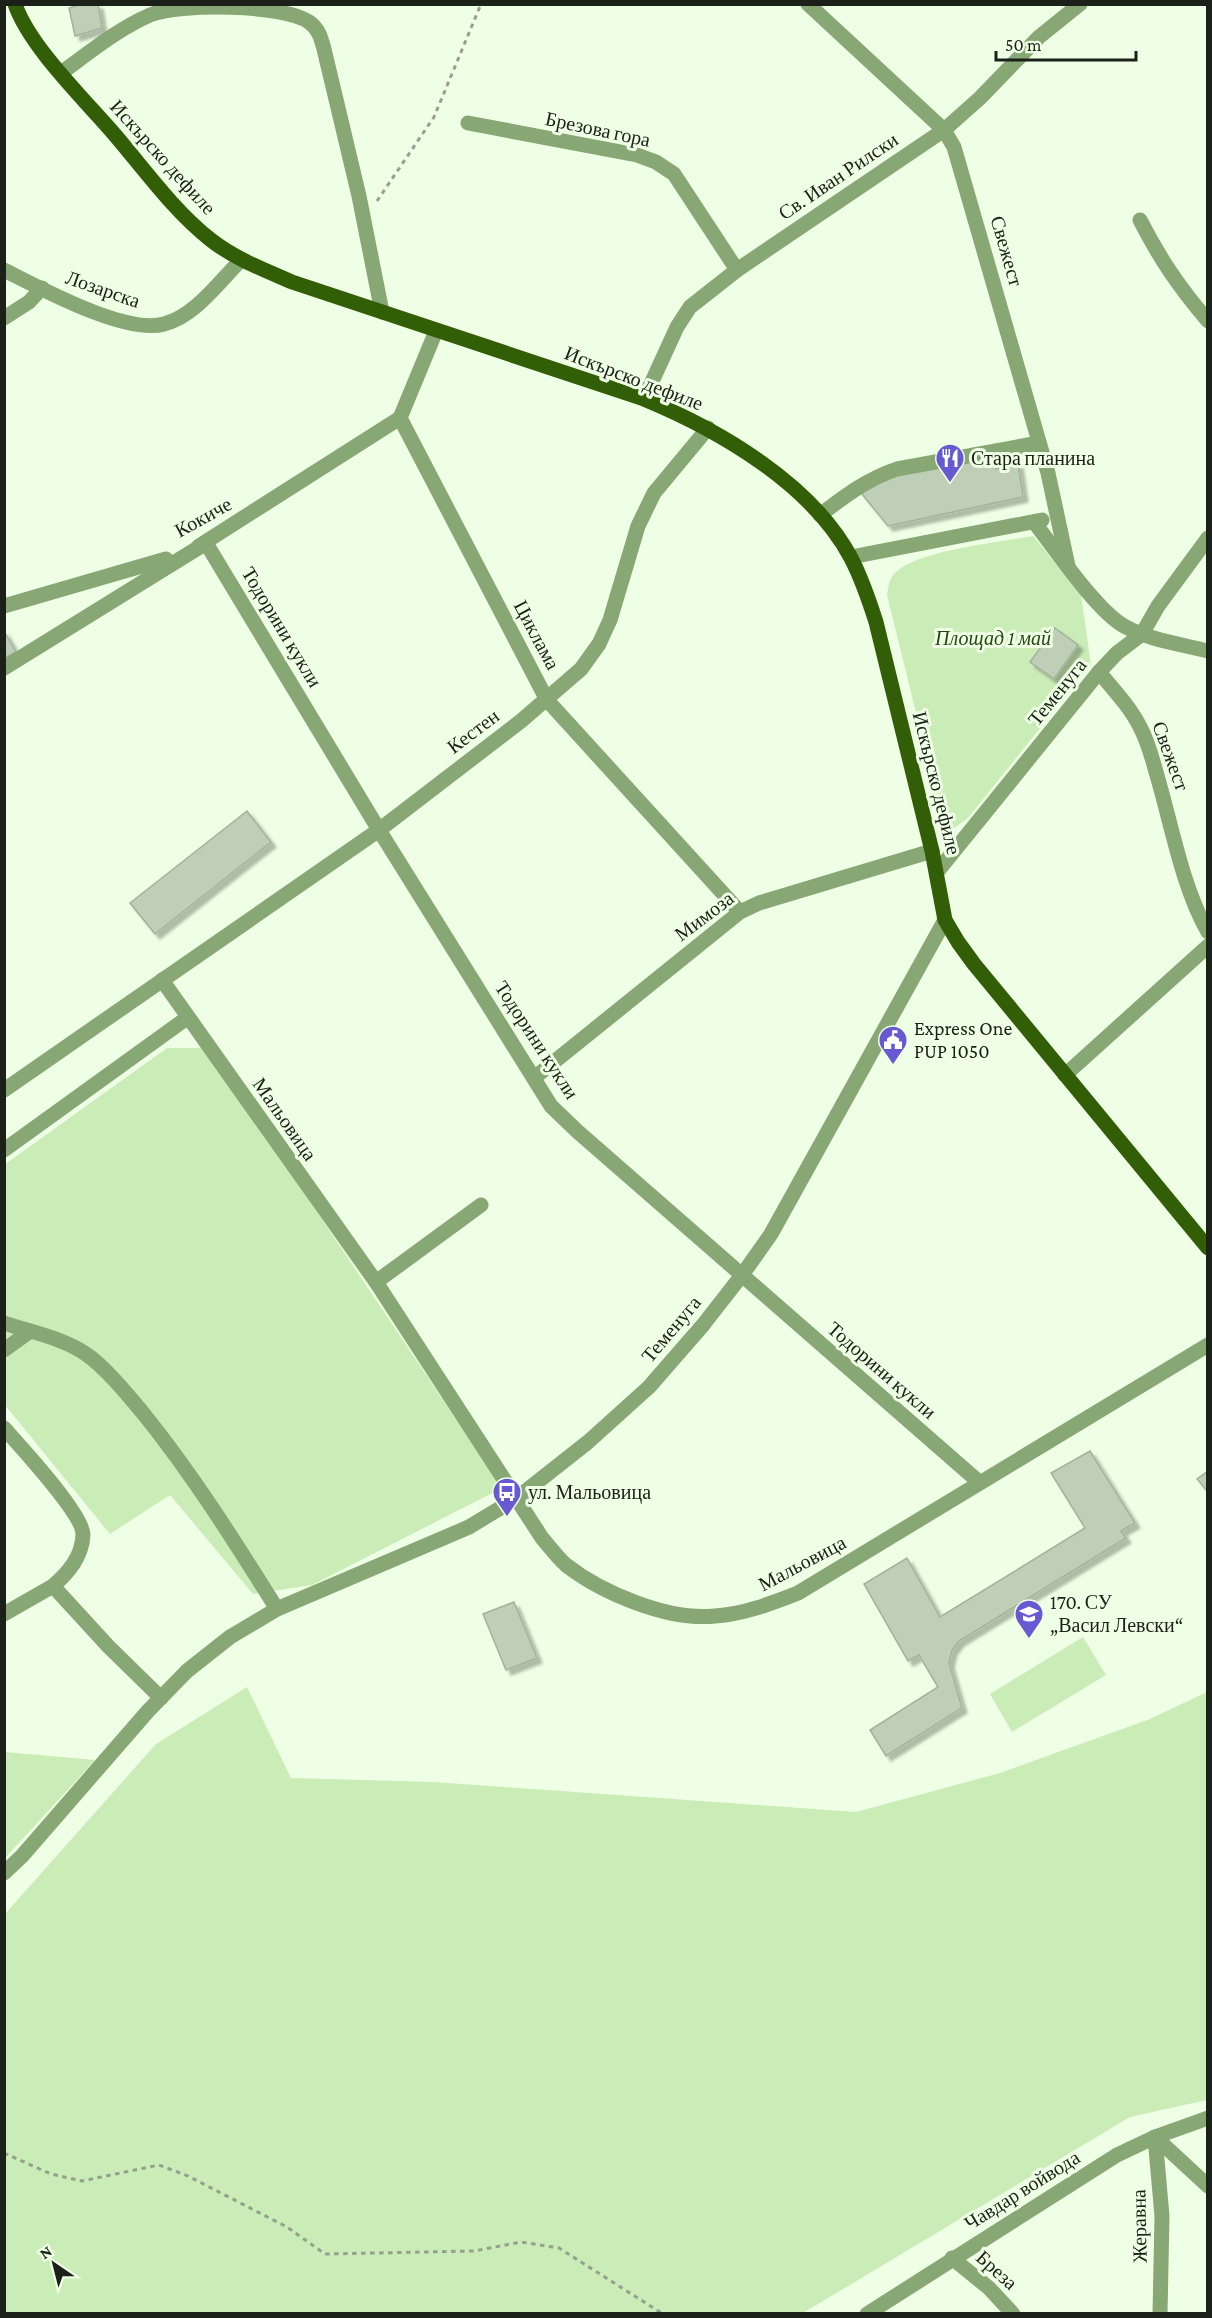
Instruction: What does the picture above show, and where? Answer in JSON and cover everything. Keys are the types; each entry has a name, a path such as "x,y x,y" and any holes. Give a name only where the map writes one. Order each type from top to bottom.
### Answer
{"main road":[{"name":"Искърско дефиле","path":"15,4 20,20 61,73 186,218 211,241 241,260 292,282 644,399 708,428 770,470 820,515 851,557 865,588 876,622 937,872 945,920 974,964 1208,1248"}],"street":[{"name":"Свежест","path":"808,4 944,130 954,147 962,168 1039,443 1068,566"},
{"name":"Св. Иван Рилски","path":"644,399 677,327 690,307 738,270 944,130 980,98 1039,37 1080,4"},
{"path":"61,73 125,28 152,14 171,10 259,8 308,21 319,31 324,49 364,221 382,312"},
{"name":"Брезова гора","path":"468,123 637,155 656,162 674,174 738,270"},
{"path":"1140,220 1160,258 1181,289 1208,321"},
{"name":"Лозарска","path":"4,270 124,322 149,326 164,324 196,306 241,260"},
{"path":"4,318 29,302 42,288"},
{"path":"400,418 436,331"},
{"name":"Кокиче","path":"4,606 150,566 206,543 400,418"},
{"name":"Циклама","path":"400,418 547,700 740,912"},
{"name":"Кестен","path":"4,1090 379,830 547,700 581,669 599,644 610,620 638,526 654,493 708,428"},
{"path":"820,515 877,475 897,469 1039,443"},
{"path":"851,557 1057,517"},
{"path":"1034,522 1105,610 1122,625 1142,634 1208,651"},
{"name":"Теменуга","path":"937,872 1100,672 1117,653 1142,634 1173,584 1208,538"},
{"path":"4,668 206,543"},
{"name":"Тодорини кукли","path":"206,543 379,830 551,1106 979,1482"},
{"name":"Свежест","path":"1100,672 1141,728 1151,754 1191,893 1199,917 1208,932"},
{"name":"Мимоза","path":"534,1078 740,912 759,903 932,851"},
{"name":"Теменуга","path":"4,1873 22,1856 161,1698 187,1671 230,1637 277,1609 469,1527 516,1498 588,1442 649,1387 703,1325 771,1234 945,920"},
{"path":"1065,1075 1208,946"},
{"name":"Мальовица","path":"162,980 376,1282 542,1538 565,1564 594,1583 630,1600 665,1612 713,1617 757,1610 798,1593 1208,1345"},
{"path":"4,1150 187,1018"},
{"path":"376,1282 481,1205"},
{"path":"4,1323 86,1354 129,1397 206,1497 277,1609"},
{"path":"4,1350 28,1332"},
{"path":"4,1428 61,1496 77,1518 83,1534 80,1550 70,1570 54,1586 4,1614"},
{"path":"54,1586 108,1646 161,1698"},
{"name":"Чавдар войвода","path":"867,2313 1117,2155 1155,2137 1208,2118"},
{"path":"1155,2137 1208,2186"},
{"name":"Жеравна","path":"1155,2137 1162,2216 1160,2313"},
{"name":"Бреза","path":"952,2258 989,2288 1013,2313"}],"path":[{"path":"364,221 434,117 481,4"},
{"path":"4,2153 51,2174 82,2181 159,2165 188,2176 287,2227 325,2254 474,2251 521,2242 560,2248 663,2313"}],"green space":[{"name":"Площад 1 май","path":"1033,536 1081,595 1091,665 968,818 946,834 887,595 889,583 901,568 916,560 957,549"},
{"path":"167,1048 207,1048 502,1488 312,1585 253,1594 170,1495 110,1534 5,1405 4,1165"},
{"path":"1083,1637 1106,1675 1012,1732 990,1694"},
{"path":"247,1687 291,1778 433,1782 856,1812 1000,1773 1150,1719 1207,1692 1207,2100 1130,2117 803,2313 5,2313 5,1914 156,1744"},
{"path":"4,1752 95,1760 5,1858"}],"building":[{"path":"82,4 98,4 102,28 75,36 69,8"},
{"name":"Стара планина","path":"993,454 996,469 1018,463 1023,497 888,526 861,493 896,474"},
{"path":"1055,628 1078,645 1054,679 1030,662"},
{"path":"4,631 16,652 4,658"},
{"path":"247,811 271,842 155,934 130,903"},
{"path":"1090,1451 1135,1523 1121,1531 1126,1538 959,1641 952,1650 949,1663 962,1708 886,1756 870,1730 938,1687 919,1655 908,1661 864,1584 907,1558 940,1617 1085,1528 1051,1473"},
{"path":"1208,1471 1208,1492 1197,1479"},
{"path":"514,1602 537,1658 506,1670 483,1614"}],"place":[{"name":"Стара планина","path":"950,484"},
{"name":"Express One PUP 1050","path":"893,1066"},
{"name":"ул. Мальовица","path":"507,1518"},
{"name":"170. СУ „Васил Левски“","path":"1029,1640"}]}
